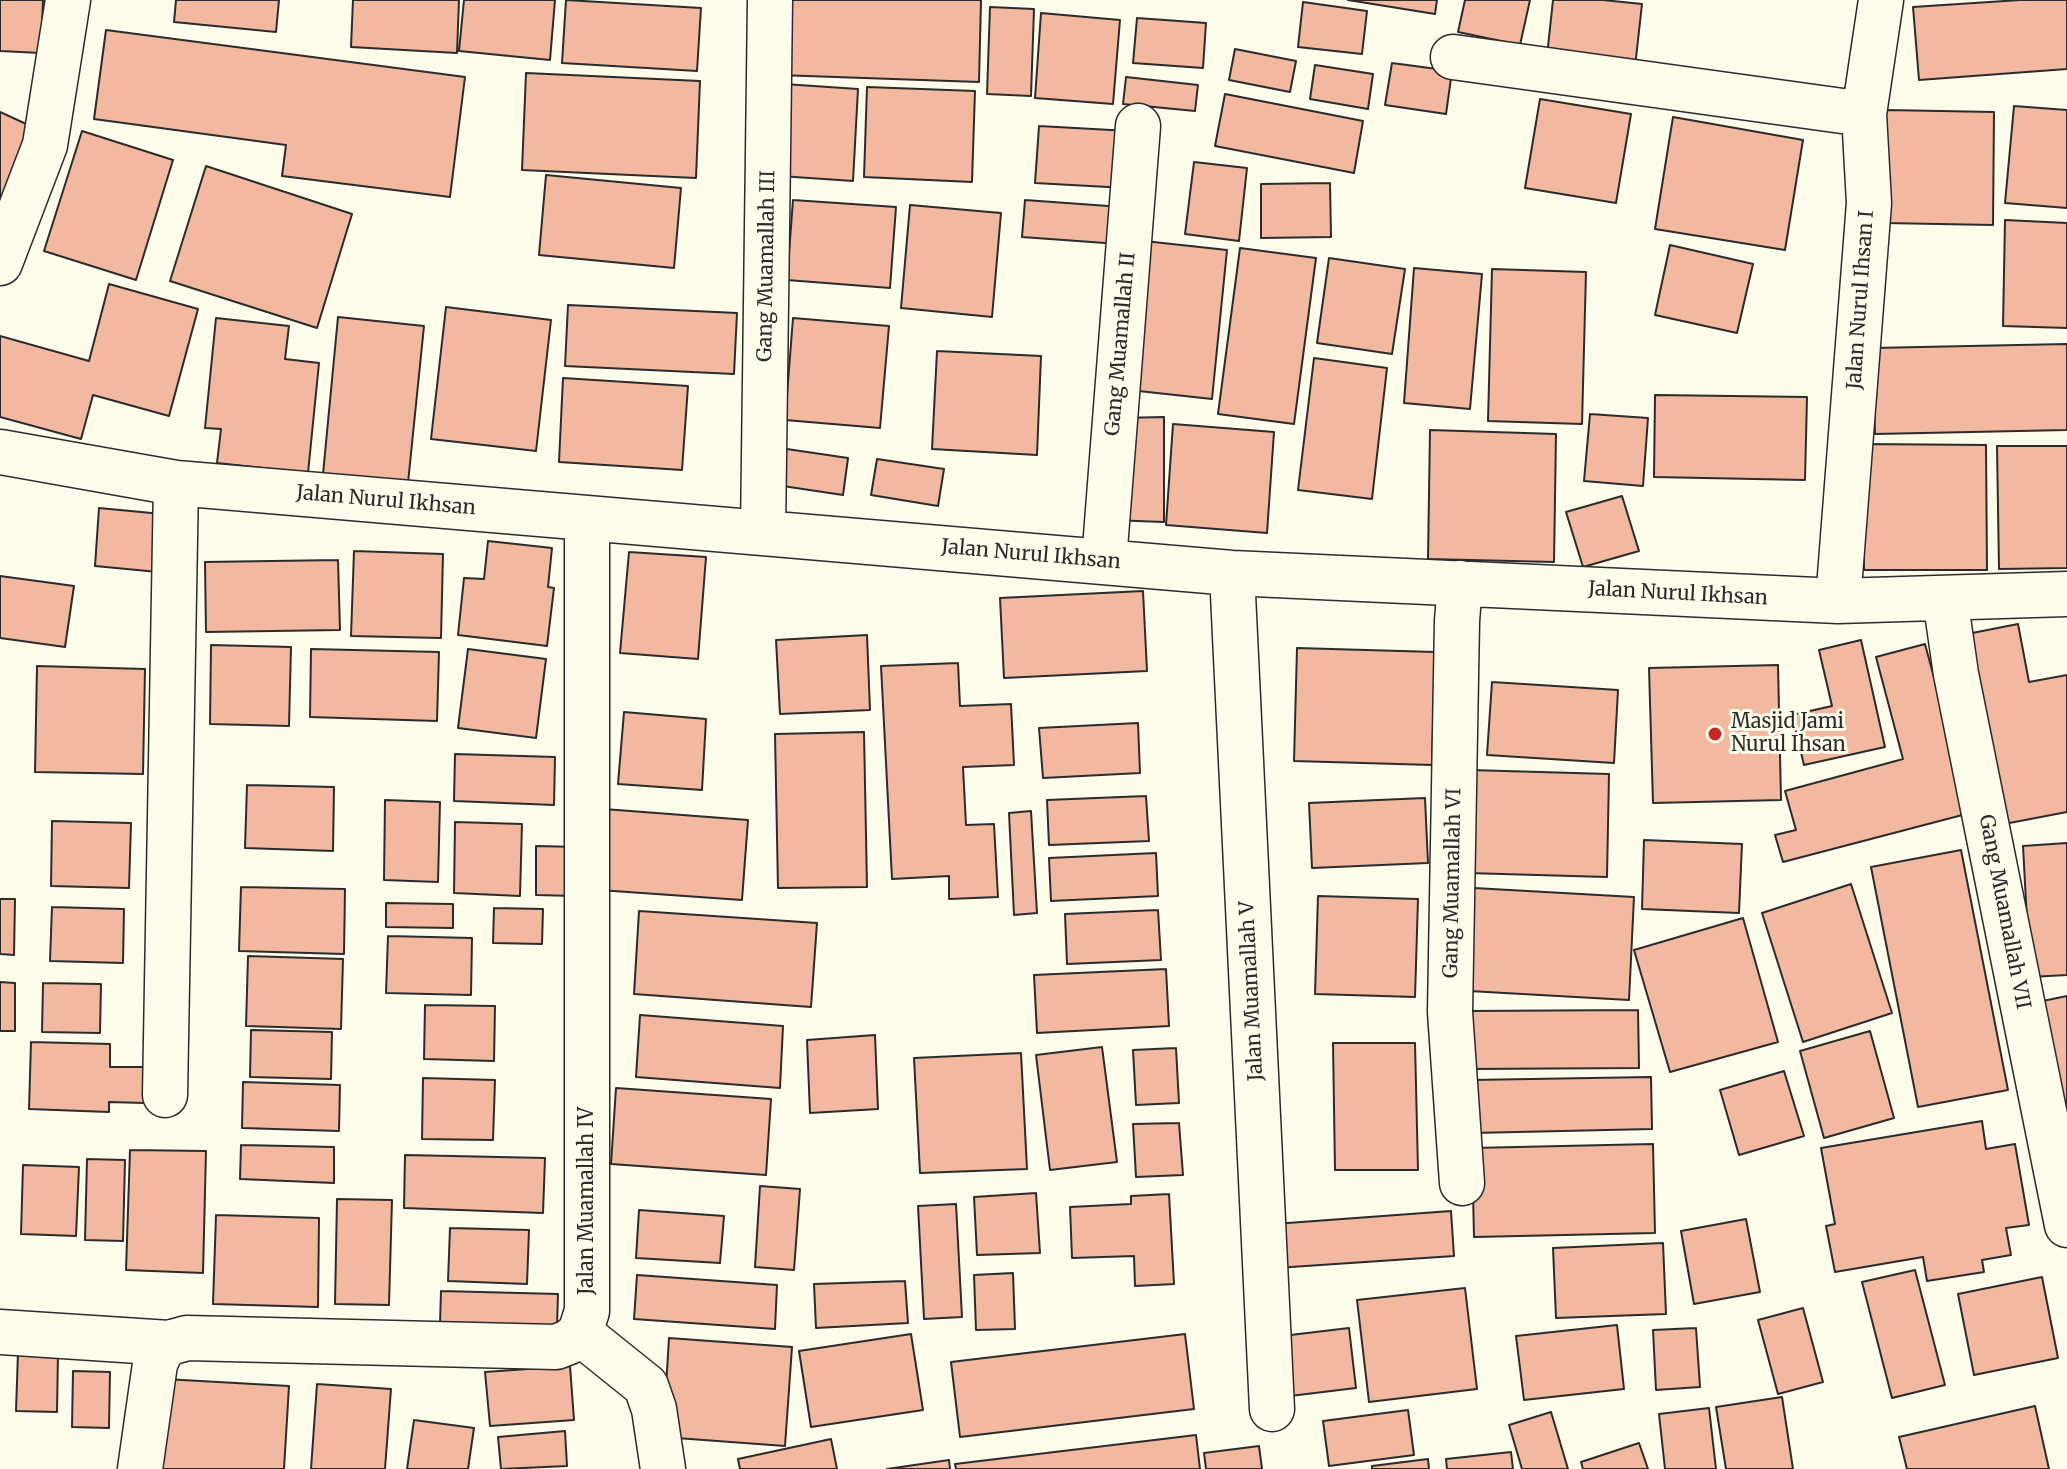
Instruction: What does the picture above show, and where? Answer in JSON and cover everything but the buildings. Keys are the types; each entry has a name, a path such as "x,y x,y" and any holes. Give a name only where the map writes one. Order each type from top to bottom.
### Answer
{"street":[{"path":"0,263 45,145 68,0"},
{"name":"Gang Muamallah III","path":"763,532 770,0"},
{"name":"Jalan Nurul Ihsan I","path":"1838,601 1869,203 1864,114 1881,0"},
{"path":"1453,57 1864,114"},
{"name":"Gang Muamallah II","path":"1104,561 1138,126"},
{"name":"Jalan Nurul Ikhsan","path":"0,452 176,483 1232,573 1838,601 2067,594"},
{"path":"165,1095 176,483"},
{"name":"Jalan Muamallah IV","path":"580,1333 587,1311 587,519"},
{"name":"Jalan Muamallah V","path":"1232,573 1272,1409"},
{"name":"Gang Muamallah VI","path":"1460,583 1450,1012 1462,1183"},
{"name":"Gang Muamallah VII","path":"1945,598 1956,674 2067,1225"},
{"path":"0,1332 169,1343 187,1338 556,1347 580,1333 646,1386 654,1409 663,1469"},
{"path":"140,1469 155,1364 160,1352 169,1343"}],"place":[{"name":"Masjid Jami Nurul Ihsan","path":"1715,734"}]}
